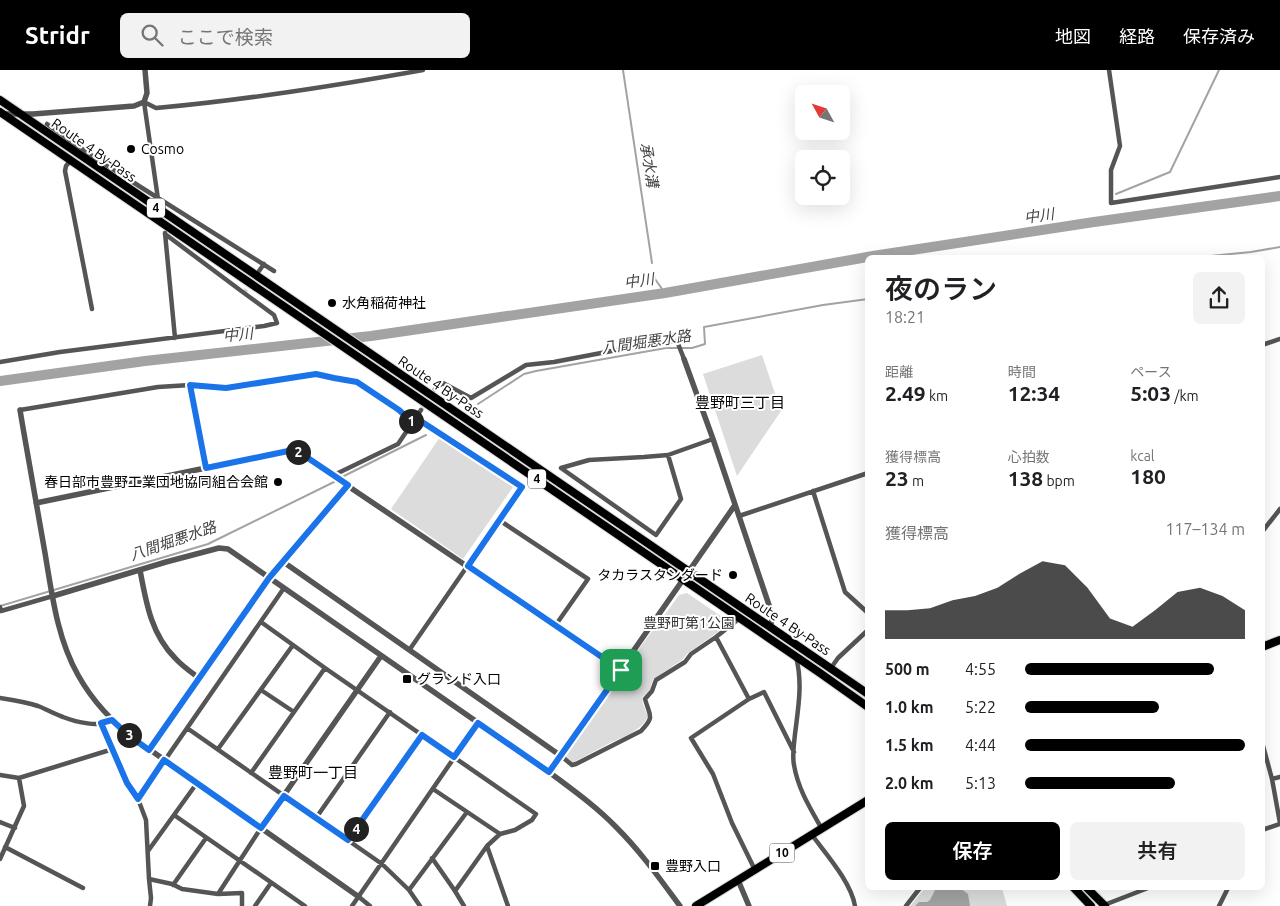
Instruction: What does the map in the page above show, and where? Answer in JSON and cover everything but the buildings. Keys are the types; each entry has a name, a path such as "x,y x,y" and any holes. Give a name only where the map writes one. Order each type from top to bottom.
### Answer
{"main road":[{"name":"Route 4 By-Pass","path":"0,100 865,692"},
{"name":"Route 4 By-Pass","path":"1,113 865,705"},
{"path":"1265,646 1280,640"},
{"name":"10","path":"696,906 865,802"},
{"path":"1076,890 1091,906"},
{"path":"1089,890 1104,906"}],"street":[{"path":"146,70 148,93 144,102 158,198 153,206"},
{"path":"1,113 20,114 134,106 144,102 156,108 248,98 423,70"},
{"path":"1108,70 1120,146 1111,170 1111,203 1280,178"},
{"path":"47,124 88,153 274,271"},
{"path":"71,160 66,166 65,171 92,309"},
{"path":"164,223 175,338"},
{"path":"0,362 60,352 277,323 274,315 165,234"},
{"path":"259,271 264,264"},
{"path":"1265,344 1280,340"},
{"path":"435,389 443,383 471,398 526,365 677,341 714,439 773,617 770,627"},
{"path":"370,906 359,896 128,735 98,705 78,675 68,655 61,634 20,410 158,387 190,385 226,388 316,374 357,382 399,410 413,423"},
{"path":"190,385 206,468"},
{"path":"335,476 398,444 422,410"},
{"path":"410,649 522,487 416,418"},
{"path":"668,455 681,499 656,535 560,468 589,460 668,455 714,439"},
{"path":"36,503 293,450 335,476 621,670"},
{"path":"739,516 865,474"},
{"path":"149,750 282,560 345,483"},
{"path":"813,491 845,592 865,610"},
{"path":"549,772 735,504"},
{"path":"1265,528 1280,509"},
{"path":"499,520 588,579 555,626"},
{"path":"0,608 1,611 219,548 228,549 549,772 589,802 618,829 644,858 680,906"},
{"path":"282,560 572,765 641,731 649,722 651,716 646,699 652,691 656,680 685,662 691,654 740,618"},
{"path":"140,570 146,604 158,635 175,659 199,678"},
{"path":"138,799 284,588"},
{"path":"261,622 536,814 532,820 514,830 500,834 487,846 455,890"},
{"path":"830,668 865,633"},
{"path":"716,637 749,700"},
{"path":"218,749 293,644"},
{"path":"218,894 239,860 381,656"},
{"path":"796,656 801,686 793,763 800,791 822,829"},
{"path":"251,773 325,668"},
{"path":"260,690 294,712"},
{"path":"755,870 732,823 712,774 691,738 764,692 794,752"},
{"path":"0,698 39,706 65,718 84,722 101,723 112,720"},
{"path":"316,818 390,712"},
{"path":"101,723 127,783 138,799 146,820 149,879 152,898 150,906"},
{"path":"352,906 478,723"},
{"path":"187,728 382,864 409,890 420,906"},
{"path":"348,840 422,735"},
{"path":"0,775 19,778 113,749"},
{"path":"1265,753 1280,823 1265,829"},
{"path":"1272,779 1280,777"},
{"path":"0,858 24,806 19,778"},
{"path":"148,851 196,782"},
{"path":"433,788 500,834"},
{"path":"409,890 467,812"},
{"path":"174,815 304,906"},
{"path":"0,822 14,828"},
{"path":"812,835 840,874 853,898 855,906"},
{"path":"173,885 206,838"},
{"path":"487,846 508,906"},
{"path":"5,847 83,888"},
{"path":"432,858 464,906"},
{"path":"149,879 182,889 218,894 242,894 242,906"},
{"path":"738,880 749,906"},
{"path":"255,906 272,882"},
{"path":"906,906 918,890"},
{"path":"1104,906 1143,890"},
{"path":"1219,906 1227,890"}],"green space":[{"path":"762,355 781,411 737,476 703,374"},
{"path":"440,437 513,487 463,559 391,509"},
{"name":"豊野町第1公園","path":"687,593 731,623 653,679 650,689 642,698 648,717 636,730 574,762 564,757 679,595"},
{"path":"923,890 1003,890 1007,906 910,906"}],"shaded area":[{"path":"935,890 963,890 968,894 970,906 915,906 919,902 930,900"}],"waterway":[{"name":"承水溝","path":"623,70 652,263"},
{"path":"1116,194 1170,172 1219,70"},
{"name":"中川","path":"880,255 1280,196"},
{"name":"八間堀悪水路","path":"1220,255 1280,247"},
{"name":"中川","path":"0,381 145,361 371,336 665,293 865,257"},
{"name":"承水溝","path":"654,271 655,279 665,293"},
{"name":"八間堀悪水路","path":"478,404 524,374 666,348 692,348 705,344 704,327 823,305 865,299"},
{"name":"八間堀悪水路","path":"340,478 426,435"},
{"name":"八間堀悪水路","path":"0,606 208,544 336,481"}],"tunnel":[{"path":"244,293 257,274"},
{"path":"421,410 435,389"}],"place":[{"name":"Cosmo","path":"131,149"},
{"name":"水角稲荷神社","path":"332,303"},
{"name":"春日部市豊野工業団地協同組合会館","path":"278,482"},
{"name":"タカラスタンダード","path":"733,575"},
{"name":"グランド入口","path":"407,679"},
{"name":"豊野入口","path":"655,866"}],"district":[{"name":"豊野町三丁目","path":"740,403"},
{"name":"豊野町一丁目","path":"313,773"}],"route":[{"path":"316,374 351,380 399,410 413,423 416,418 522,487 468,566 621,670 549,772 478,723 454,757 422,735 348,840 284,796 261,828 164,760 138,799 127,783 101,723 112,720 128,735 149,750 282,560 348,485 296,450 206,468 190,385 226,388 316,374"}]}
